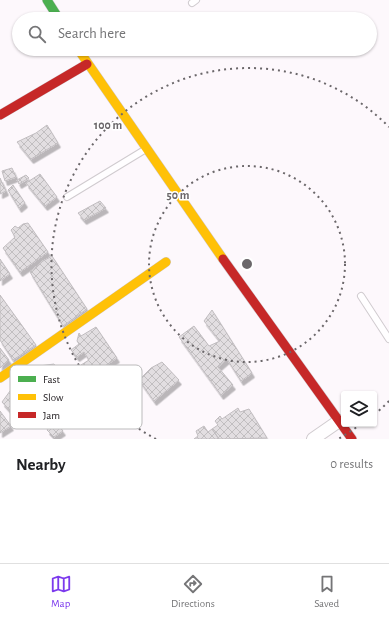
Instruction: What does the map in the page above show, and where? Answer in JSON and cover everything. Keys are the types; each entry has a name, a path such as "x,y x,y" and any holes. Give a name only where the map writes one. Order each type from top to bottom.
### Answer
{"street":[{"path":"47,0 55,12"},
{"path":"82,56 229,268 352,439"},
{"path":"0,115 87,64"},
{"path":"19,365 166,262"},
{"path":"0,378 10,371"},
{"path":"313,439 339,421"}],"lane":[{"path":"67,197 146,149"},
{"path":"361,296 389,339"}],"building":[{"path":"47,125 58,143 31,159 17,142 36,133"},
{"path":"12,168 16,177 5,181 2,171"},
{"path":"40,174 57,197 45,206 26,183"},
{"path":"26,175 29,178 19,184 17,180"},
{"path":"0,178 6,191 0,194"},
{"path":"13,185 25,203 19,208 8,190"},
{"path":"100,201 106,208 84,220 78,213"},
{"path":"28,223 48,252 20,272 3,248 15,237 11,230 15,226 18,228 23,224"},
{"path":"52,256 87,309 63,326 30,272 43,261"},
{"path":"0,259 10,274 0,281"},
{"path":"0,295 36,345 13,360 0,340"},
{"path":"212,310 252,373 241,381 227,359 218,367 233,385 221,395 179,337 194,326 209,346 220,341 204,321"},
{"path":"96,327 117,358 106,365 81,365 89,360 84,352 77,357 71,350 79,344 77,341 79,333 81,336"},
{"path":"0,348 9,360 0,368"},
{"path":"162,362 179,380 154,401 142,384 142,377 151,368"},
{"path":"10,391 10,411 2,402"},
{"path":"238,408 240,412 249,409 267,438 219,439 212,429 218,425 215,421 220,416 222,419"},
{"path":"0,411 10,427 0,433"},
{"path":"204,426 208,432 212,429 219,439 194,439 198,436 196,431"},
{"path":"61,429 63,431 54,437 47,430"}],"traffic: fast":[{"path":"47,0 55,12"}],"traffic: slow":[{"path":"83,56 223,259"},
{"path":"19,365 166,262"},
{"path":"0,378 10,371"}],"traffic: jam":[{"path":"0,115 87,64"},
{"path":"223,259 352,439"}]}
